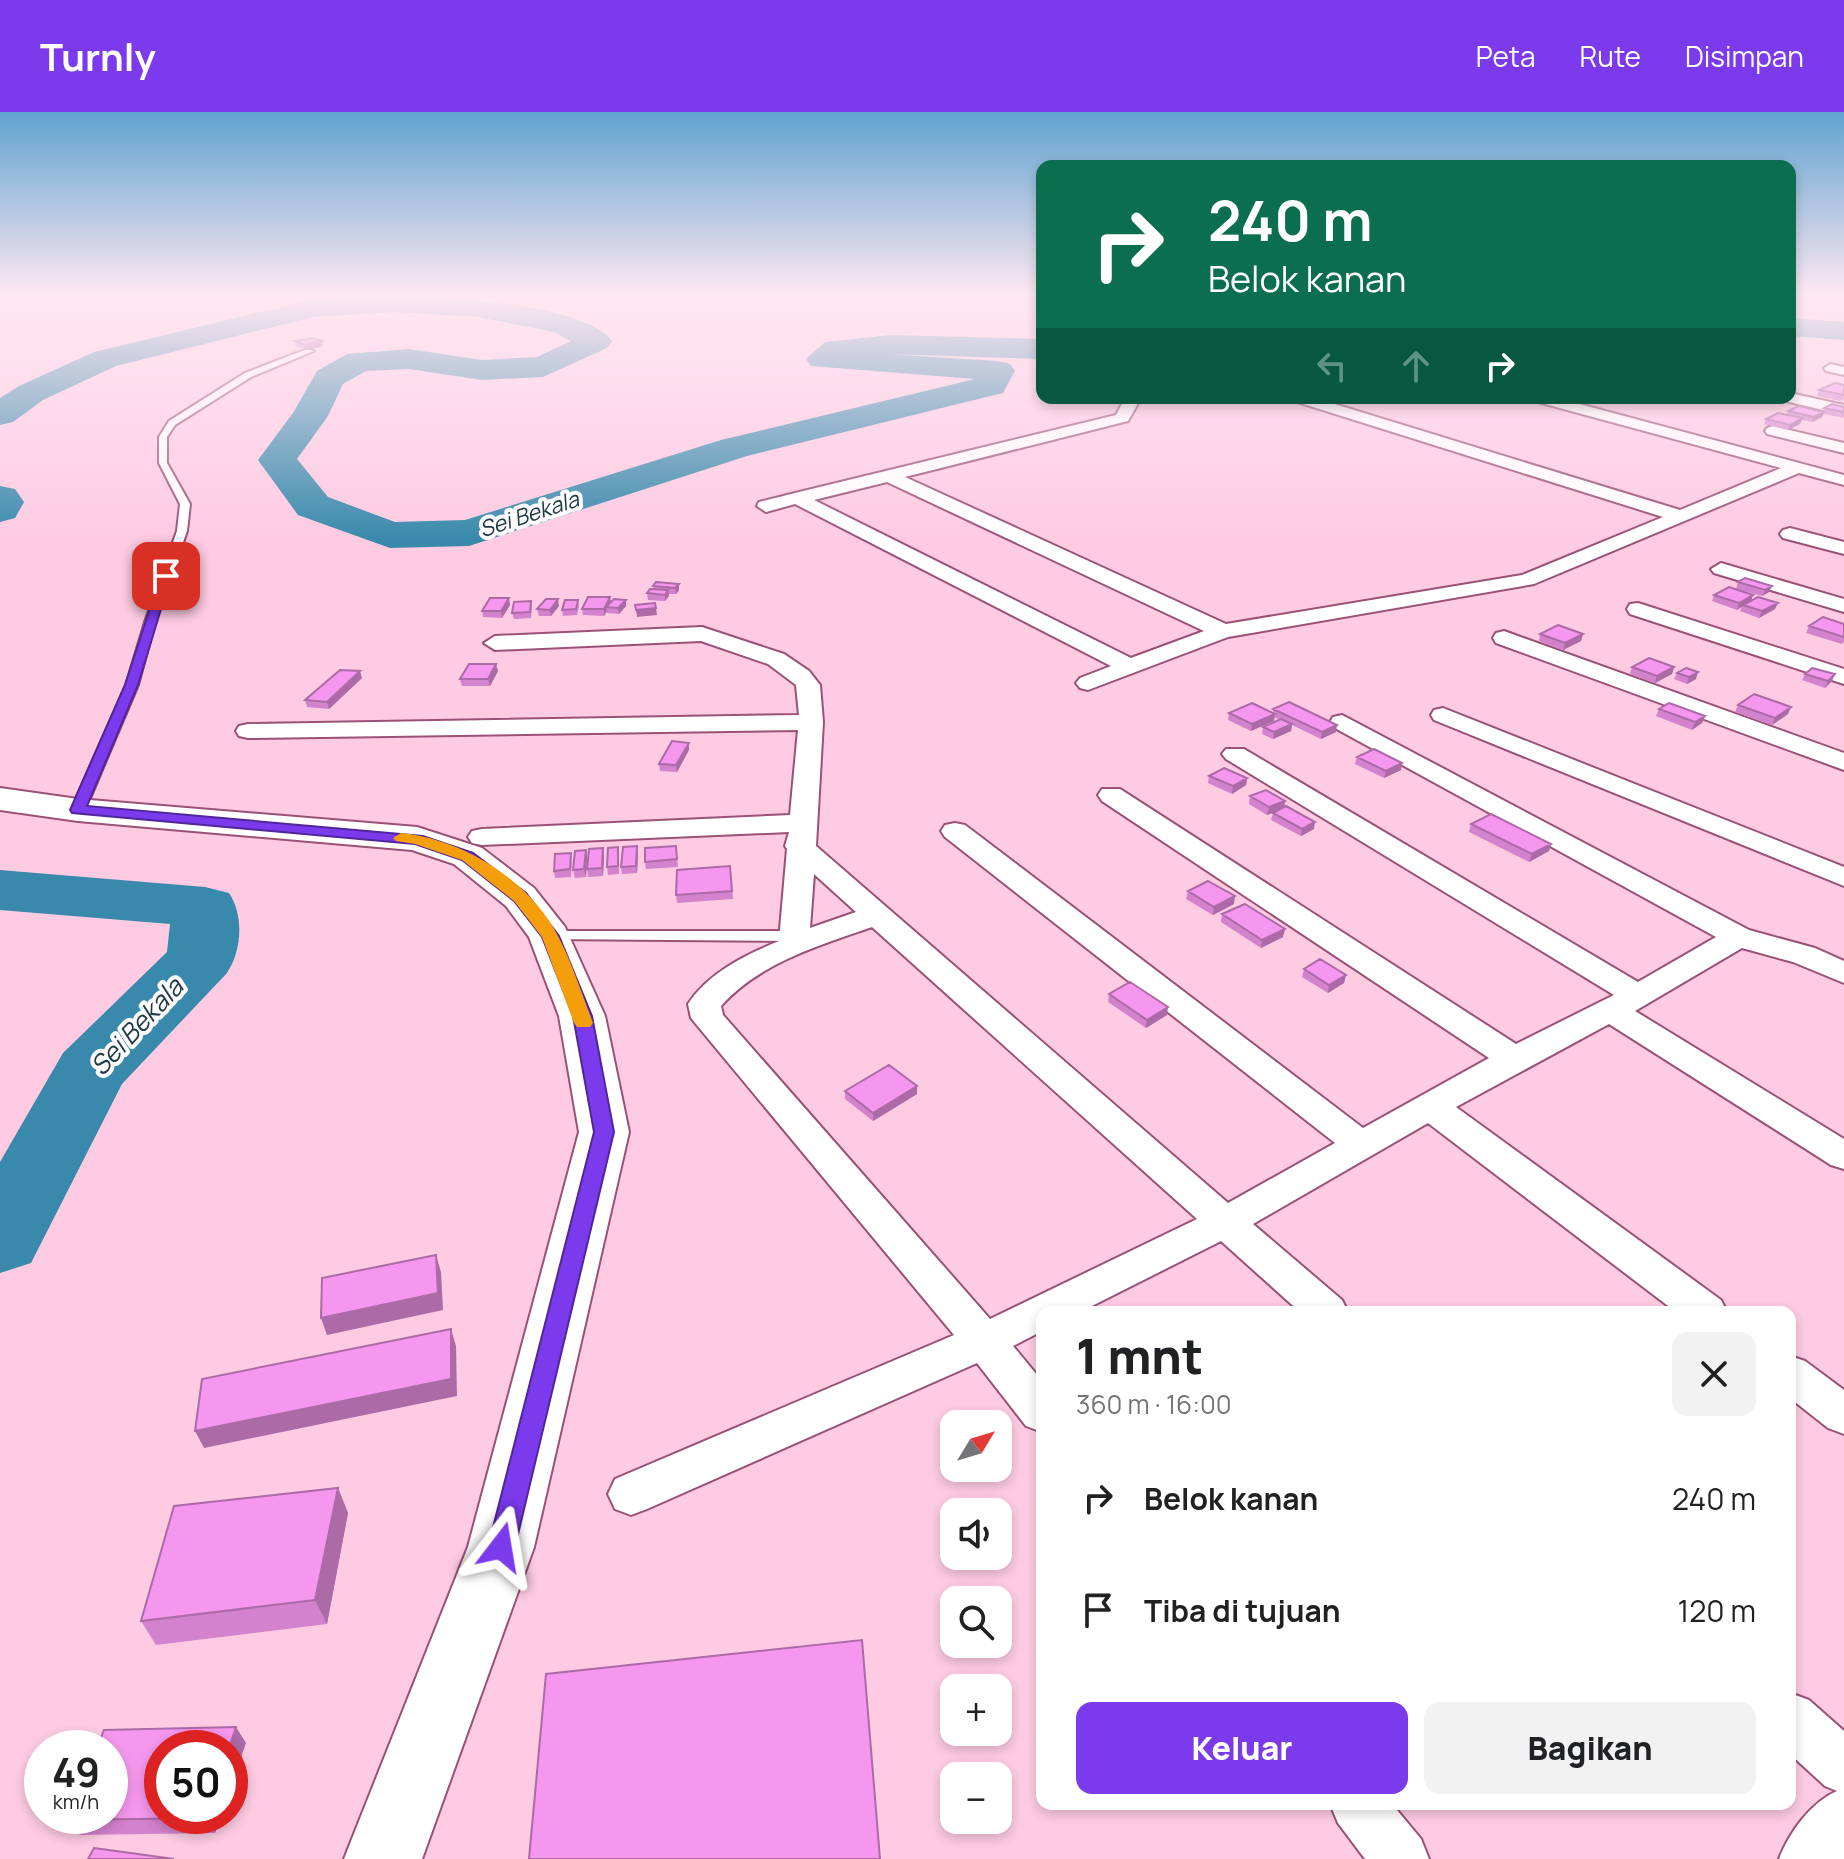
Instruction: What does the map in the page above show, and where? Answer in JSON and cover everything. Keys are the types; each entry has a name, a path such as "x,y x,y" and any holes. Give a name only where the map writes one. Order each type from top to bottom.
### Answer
{"main road":[{"path":"0,799 78,810 417,839 468,856 520,897 550,936 582,1016 604,1132 501,1547 383,1859"}],"street":[{"path":"1796,399 1844,410"},
{"path":"766,506 1122,418 1130,404"},
{"path":"1318,404 1681,516"},
{"path":"1560,404 1791,470 1844,489"},
{"path":"1773,431 1844,448"},
{"path":"1088,683 1223,631 1527,580 1791,470 1844,480"},
{"path":"889,476 1223,631"},
{"path":"797,498 1130,667"},
{"path":"1790,534 1844,548"},
{"path":"1721,569 1844,606"},
{"path":"1638,609 1844,677"},
{"path":"495,643 702,634 734,643 785,664 801,675 809,687 811,722 794,941"},
{"path":"1504,638 1844,762"},
{"path":"1443,715 1844,877"},
{"path":"248,731 811,722"},
{"path":"1342,722 1738,937 1842,969"},
{"path":"1235,754 1624,1003 1844,1156"},
{"path":"1111,795 1514,1059"},
{"path":"955,831 1360,1144"},
{"path":"482,837 801,834 879,914 1320,1306"},
{"path":"879,914 794,941 712,993 704,1004 707,1018 1036,1406"},
{"path":"1054,1306 1225,1222 1360,1144 1514,1059 1624,1003 1738,937"},
{"path":"1431,1107 1698,1306"},
{"path":"631,1494 984,1341 1036,1315"},
{"path":"1796,1379 1844,1415"},
{"path":"1796,1724 1844,1767"},
{"path":"1362,1810 1401,1859"},
{"path":"1807,1859 1844,1816"}],"lane":[{"path":"78,810 132,685 182,531 185,504 163,463 163,437 172,423 246,377"},
{"path":"550,936 794,941"}],"building":[{"path":"1835,383 1844,385 1844,395 1819,390"},
{"path":"1832,404 1844,407 1844,412 1824,408"},
{"path":"1799,406 1824,412 1814,417 1788,411"},
{"path":"1778,413 1802,418 1790,425 1766,419"},
{"path":"1745,578 1772,586 1765,590 1738,582"},
{"path":"656,582 679,584 675,588 653,586"},
{"path":"1729,587 1753,595 1739,603 1714,595"},
{"path":"650,589 668,590 665,595 647,593"},
{"path":"588,597 610,597 604,609 582,609"},
{"path":"1758,597 1778,603 1762,611 1743,605"},
{"path":"490,598 509,598 501,611 482,611"},
{"path":"546,599 558,599 550,610 537,609"},
{"path":"614,599 626,600 618,608 606,607"},
{"path":"565,600 578,600 576,609 562,610"},
{"path":"531,601 530,612 512,613 514,602"},
{"path":"655,603 656,608 636,610 635,605"},
{"path":"1823,617 1844,624 1844,637 1809,626"},
{"path":"1558,625 1583,634 1565,643 1540,634"},
{"path":"1649,658 1674,667 1657,676 1632,667"},
{"path":"469,664 496,664 488,679 460,679"},
{"path":"1686,668 1698,672 1689,677 1677,673"},
{"path":"1812,668 1835,674 1828,681 1805,674"},
{"path":"340,670 360,671 327,702 305,700"},
{"path":"1754,694 1791,707 1775,718 1738,705"},
{"path":"1289,702 1337,725 1322,732 1273,709"},
{"path":"1252,703 1275,714 1252,724 1229,713"},
{"path":"1669,703 1705,716 1695,722 1659,709"},
{"path":"1281,719 1292,724 1274,732 1263,727"},
{"path":"672,741 689,743 676,765 659,764"},
{"path":"1374,749 1402,763 1386,771 1357,757"},
{"path":"1224,768 1247,778 1233,786 1209,776"},
{"path":"1266,790 1285,801 1269,807 1250,796"},
{"path":"1286,806 1315,822 1302,829 1273,813"},
{"path":"1491,814 1551,844 1532,854 1471,824"},
{"path":"637,846 636,866 621,867 623,847"},
{"path":"676,846 677,859 645,862 645,848"},
{"path":"618,847 618,866 607,867 608,848"},
{"path":"603,848 602,868 587,869 589,849"},
{"path":"586,850 584,869 573,870 575,851"},
{"path":"571,853 570,869 554,871 555,854"},
{"path":"730,866 732,891 676,895 677,870"},
{"path":"1208,881 1235,896 1214,907 1188,891"},
{"path":"1245,904 1285,929 1262,940 1222,914"},
{"path":"1320,959 1346,975 1329,985 1304,969"},
{"path":"1130,982 1168,1007 1147,1020 1109,994"},
{"path":"889,1065 917,1086 873,1113 845,1091"},
{"path":"436,1255 438,1293 321,1318 322,1278"},
{"path":"451,1329 451,1379 195,1431 202,1379"},
{"path":"338,1488 315,1600 141,1621 174,1506"},
{"path":"862,1640 880,1859 529,1859 546,1674"},
{"path":"236,1727 235,1730 144,1730 144,1819 128,1819 128,1730 104,1730"},
{"path":"94,1848 174,1859 88,1859"}],"waterway":[{"name":"Sei Bekala","path":"0,414 31,393 67,377"},
{"name":"Sei Bekala","path":"332,377 310,416 277,460 313,506 390,535 469,533 573,497 734,448 991,386 995,377"},
{"name":"Sei Bekala","path":"0,498 3,502 0,509"},
{"name":"Sei Bekala","path":"0,890 205,907 202,958 90,1071 0,1240"}],"slow traffic":[{"path":"401,838 417,839 468,856 520,897 550,936 584,1023"}],"route":[{"path":"166,576 132,685 78,810 417,839 468,856 520,897 550,936 582,1016 604,1132 501,1547"}]}
